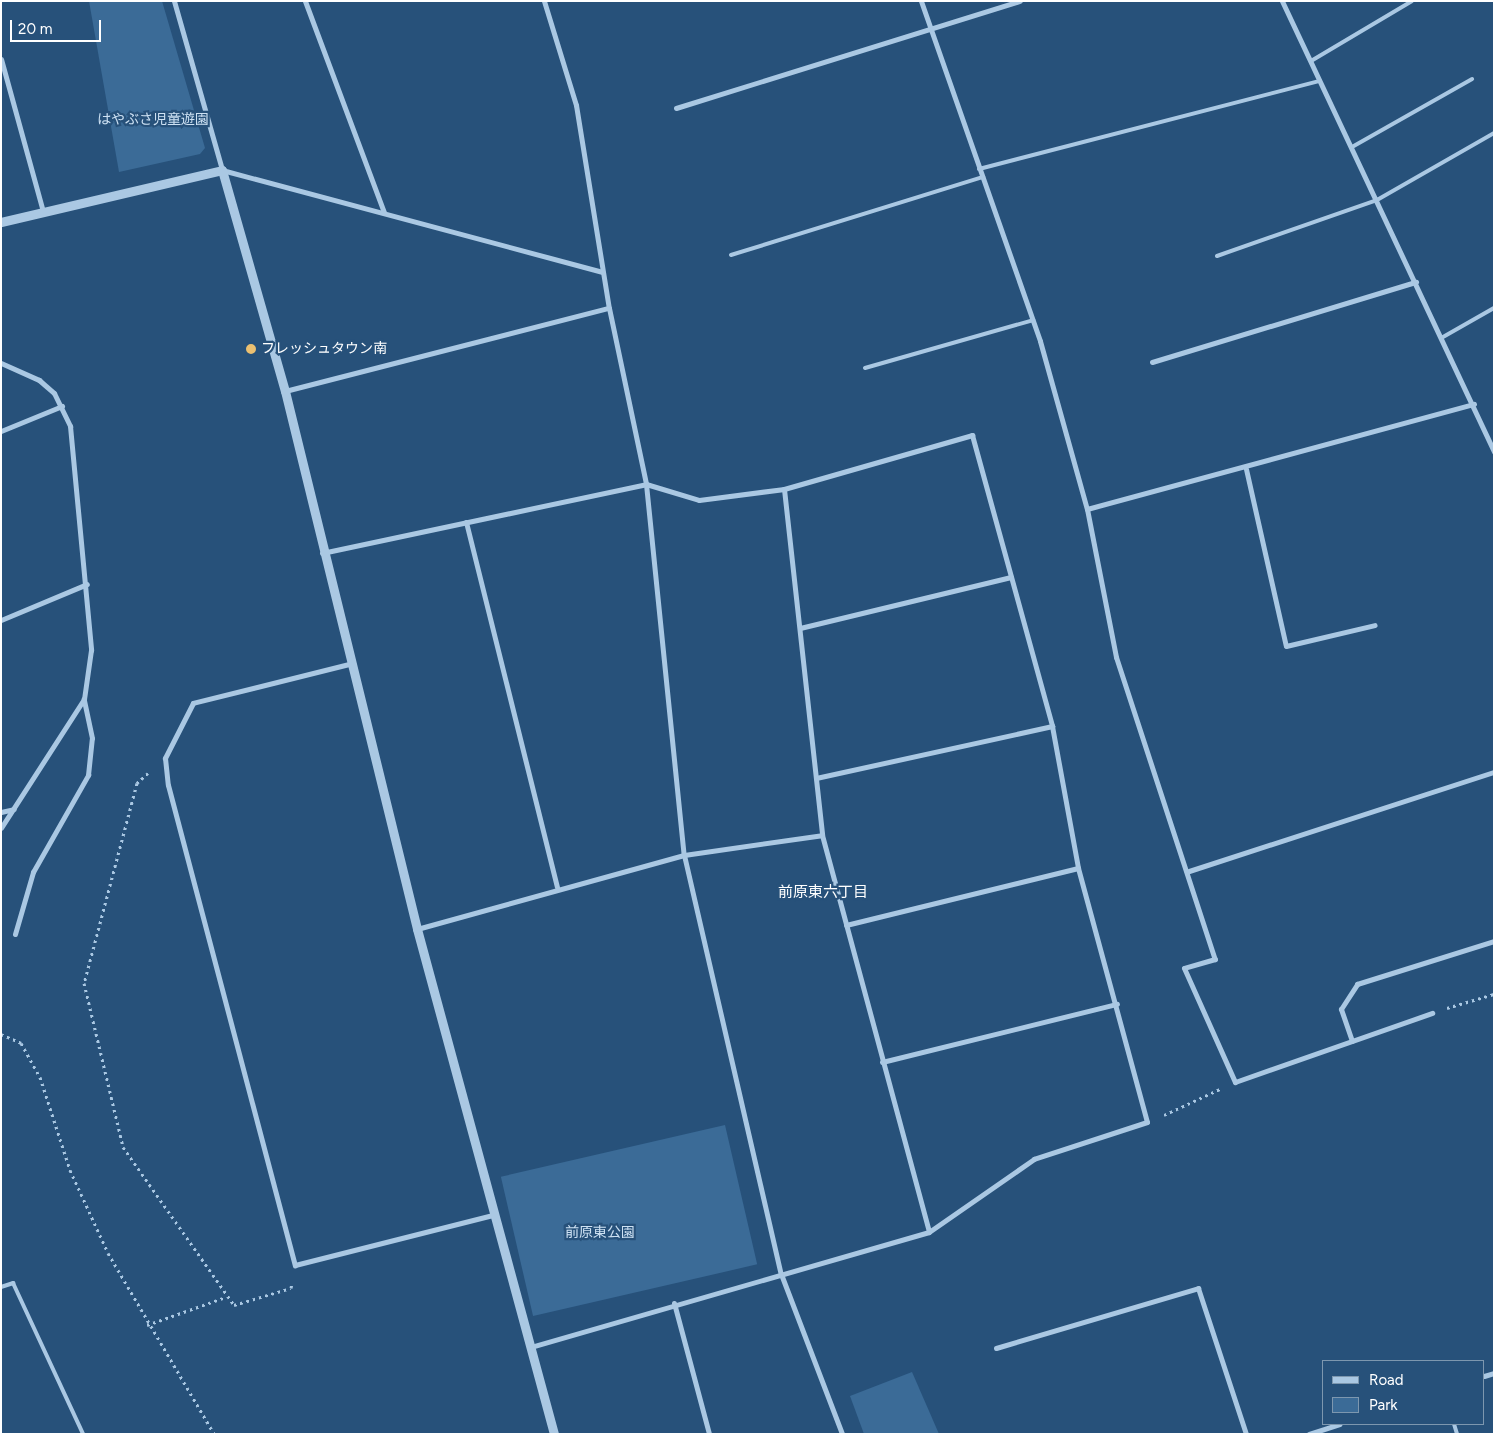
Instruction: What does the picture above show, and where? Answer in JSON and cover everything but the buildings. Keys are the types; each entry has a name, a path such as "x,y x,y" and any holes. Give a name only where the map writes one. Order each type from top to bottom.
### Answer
{"street":[{"path":"174,1 285,391 322,553 353,663 418,929 554,1434"},
{"path":"304,1 384,212"},
{"path":"544,1 576,105 602,272 646,484 684,855 781,1274 842,1434"},
{"path":"921,1 1033,320 1087,509 1116,657 1188,871 1215,959 1184,968 1235,1082 1432,1013"},
{"path":"676,108 1020,1"},
{"path":"1282,1 1443,337 1494,452"},
{"path":"1,59 43,211"},
{"path":"1,222 222,170 602,272"},
{"path":"1152,362 1416,282"},
{"path":"285,391 609,308"},
{"path":"1,363 39,380 62,406 70,426 87,584 91,650 84,699 92,738 88,775 33,872 15,934"},
{"path":"1087,509 1246,469 1474,404"},
{"path":"1,431 62,406"},
{"path":"322,553 646,484 699,500 784,488 972,435 1052,726 1078,868 1118,1004 1147,1122 1034,1160 929,1232 674,1303 530,1347"},
{"path":"1246,469 1286,646 1375,625"},
{"path":"784,488 822,835 929,1232"},
{"path":"466,522 557,887"},
{"path":"800,628 1011,577"},
{"path":"1,620 87,584"},
{"path":"353,663 193,703 165,758 295,1265 496,1214"},
{"path":"1,828 84,699"},
{"path":"816,778 1052,726"},
{"path":"1188,871 1494,772"},
{"path":"1,812 14,809"},
{"path":"418,929 557,887 684,855 822,835"},
{"path":"846,926 1078,868"},
{"path":"1352,1041 1341,1009 1357,984 1494,941"},
{"path":"882,1062 1118,1004"},
{"path":"996,1348 1198,1288 1246,1434"},
{"path":"674,1303 709,1434"},
{"path":"1309,1434 1336,1425"}],"lane":[{"path":"1311,61 1412,1"},
{"path":"1352,146 1472,78"},
{"path":"980,168 1320,81"},
{"path":"1217,256 1377,200 1494,133"},
{"path":"731,255 983,177"},
{"path":"1443,337 1494,308"},
{"path":"866,368 1033,320"},
{"path":"1,1287 12,1283 84,1434"}],"path":[{"path":"165,758 137,783 84,983 123,1147 226,1297 234,1305 291,1288 295,1265"},
{"path":"1432,1013 1494,994"},
{"path":"1,1034 20,1043 40,1077 70,1170 147,1325 214,1434"},
{"path":"1147,1122 1243,1079"},
{"path":"147,1325 226,1297"}],"green space":[{"name":"はやぶさ児童遊園","path":"89,1 162,1 205,148 200,154 119,172"},
{"name":"前原東公園","path":"725,1125 757,1264 533,1316 501,1177"},
{"path":"912,1372 939,1434 864,1434 850,1396"}],"place":[{"name":"フレッシュタウン南","path":"251,349"}],"district":[{"name":"前原東六丁目","path":"823,893"}]}
